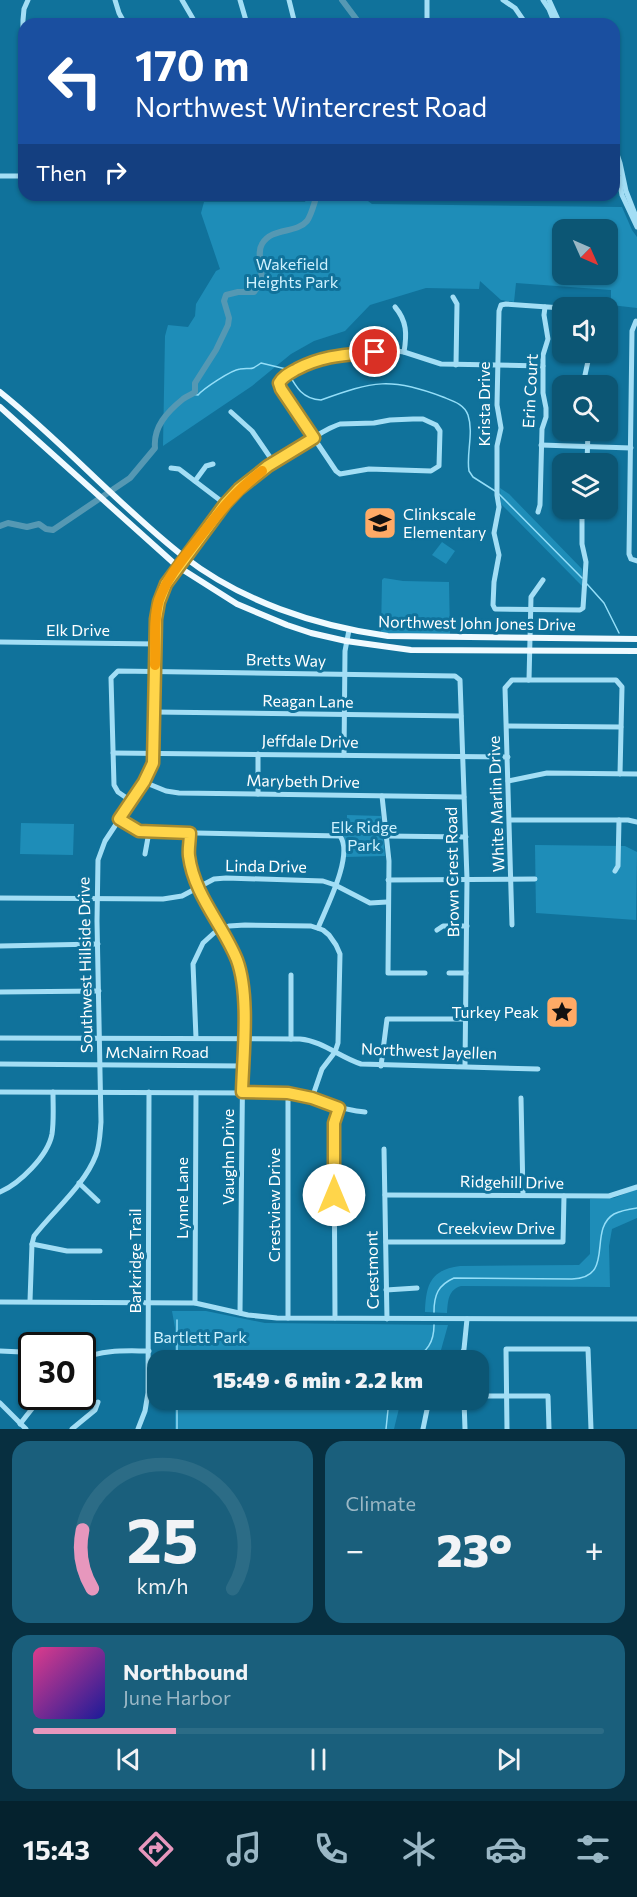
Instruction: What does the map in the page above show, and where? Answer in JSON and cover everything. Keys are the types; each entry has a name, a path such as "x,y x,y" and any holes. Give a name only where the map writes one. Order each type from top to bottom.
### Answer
{"main road":[{"name":"Northwest John Jones Drive","path":"0,392 184,557 243,593 275,607 349,630 388,636 637,639"},
{"name":"Northwest John Jones Drive","path":"0,408 177,566 211,589 269,618 310,633 346,641 411,650 637,651"},
{"path":"28,433 37,424"}],"street":[{"path":"23,18 28,0"},
{"path":"115,0 121,18"},
{"path":"182,0 192,18"},
{"path":"240,0 245,18"},
{"path":"289,0 294,18"},
{"path":"427,0 427,18"},
{"path":"503,0 515,8 522,18"},
{"path":"543,0 557,18"},
{"path":"549,0 554,18"},
{"path":"0,176 18,176"},
{"path":"620,184 637,219"},
{"path":"620,185 637,227"},
{"path":"453,297 456,304 456,364"},
{"name":"Krista Drive","path":"530,611 495,609 493,605 498,555 494,533 500,507 497,495 497,446 501,428 497,412 499,310 501,305 545,307"},
{"path":"395,306 405,326 407,337 404,352"},
{"path":"545,307 552,307"},
{"name":"Erin Court","path":"538,512 542,429 546,417 543,393 543,355 548,339 545,307"},
{"path":"634,560 629,554 634,397 632,331 636,321"},
{"path":"314,438 279,383 283,377 315,360 389,350 404,352 435,363 543,366"},
{"path":"231,412 252,431 274,463"},
{"name":"Southwest Hillside Drive","path":"30,1301 34,1236 79,1183 92,1163 99,1143 101,1122 98,860 105,841 144,782 153,763 156,619 166,584 177,566 239,489 274,463 329,428 340,424 423,419 439,427 439,466 436,470 431,471 369,469 340,474 314,438"},
{"path":"588,441 588,453"},
{"path":"542,445 632,447"},
{"path":"195,481 206,466 213,464"},
{"path":"171,468 179,469 225,504"},
{"path":"530,611 580,610 583,608 586,562 582,544 582,519"},
{"path":"543,580 531,597 530,680 616,680 620,682 622,687 620,774"},
{"path":"344,755 346,641 349,630"},
{"name":"Elk Drive","path":"0,642 156,644"},
{"name":"Bretts Way","path":"113,753 111,678 118,671 458,677"},
{"name":"Brown Crest Road","path":"458,677 467,879 465,1066"},
{"name":"White Marlin Drive","path":"512,925 505,688 512,680 530,680"},
{"name":"Reagan Lane","path":"154,712 461,716"},
{"path":"507,726 621,727"},
{"path":"113,753 115,789 131,801"},
{"name":"Jeffdale Drive","path":"113,753 508,757"},
{"path":"258,754 258,794"},
{"path":"508,781 547,773 637,774"},
{"name":"Marybeth Drive","path":"144,782 166,791 179,793 464,797"},
{"path":"382,796 389,861 388,973 425,973"},
{"path":"119,819 134,828 149,832 338,835 343,841 342,863 318,928"},
{"path":"510,820 637,822"},
{"path":"615,871 618,866 619,820"},
{"path":"145,854 149,832"},
{"name":"Vaughn Drive","path":"190,833 189,856 198,887 237,961 242,982 240,1313"},
{"path":"386,836 466,837"},
{"name":"Linda Drive","path":"0,898 171,898 182,896 214,879 226,878 312,880 335,885 370,903 387,902"},
{"path":"388,880 535,879"},
{"path":"196,1038 193,964 203,943 229,926 311,926 318,928 329,935 340,954 340,1030 335,1052 322,1070 312,1098"},
{"path":"437,930 443,926 466,926"},
{"path":"0,946 98,944"},
{"path":"449,973 466,973"},
{"path":"291,975 291,1039"},
{"path":"0,992 99,991"},
{"path":"381,1066 387,1019 465,1019"},
{"name":"Northwest Jayellen","path":"0,1038 291,1039 318,1042 361,1064 538,1069"},
{"name":"McNairn Road","path":"0,1064 242,1066"},
{"path":"0,1092 288,1093 312,1098 339,1108 365,1112"},
{"path":"0,1192 18,1181 45,1150 52,1136 53,1092"},
{"name":"Barkridge Trail","path":"148,1350 149,1092"},
{"name":"Lynne Lane","path":"195,1303 196,1092"},
{"name":"Crestview Drive","path":"288,1093 288,1318"},
{"path":"521,1098 523,1195"},
{"path":"335,1318 334,1123 339,1108"},
{"name":"Crestmont","path":"384,1149 387,1319"},
{"path":"79,1183 98,1201"},
{"name":"Ridgehill Drive","path":"385,1195 609,1196 637,1187"},
{"name":"Creekview Drive","path":"386,1242 563,1242 564,1196"},
{"path":"32,1244 67,1251 100,1251"},
{"path":"386,1290 417,1288"},
{"path":"0,1302 195,1303 240,1313 288,1318 637,1319"},
{"path":"464,1350 467,1319"},
{"path":"507,1429 506,1349 588,1349 591,1429"},
{"path":"0,1351 18,1352"},
{"path":"96,1353 147,1351"},
{"path":"489,1396 548,1396 549,1429"},
{"name":"Barkridge Trail","path":"138,1429 147,1399"},
{"path":"72,1429 95,1410 98,1402"},
{"path":"0,1403 26,1429"},
{"path":"20,1424 31,1410"},
{"path":"423,1429 425,1410"},
{"path":"464,1410 465,1429"}],"green space":[{"name":"Wakefield Heights Park","path":"368,201 372,204 622,207 637,237 637,308 618,306 618,297 611,297 611,290 516,283 514,302 501,300 480,281 479,289 426,288 370,305 345,331 314,341 291,354 252,386 163,446 165,336 168,325 188,327 195,316 196,304 216,271 220,269 201,213 204,202"},
{"path":"500,488 509,494 582,569 582,586 501,504"},
{"path":"442,542 455,551 446,564 432,555"},
{"path":"384,578 403,581 449,582 450,636 381,633 382,580"},
{"name":"Elk Ridge Park","path":"347,815 381,816 385,856 345,857 343,835 347,827"},
{"path":"21,823 74,824 73,855 20,854"},
{"path":"535,845 625,846 637,852 636,920 536,913"},
{"path":"637,1189 637,1218 612,1229 609,1246 610,1287 461,1286 451,1293 447,1313 425,1312 427,1294 432,1280 442,1271 450,1268 579,1265 590,1254 590,1199 614,1198"},
{"name":"Bartlett Park","path":"172,1311 206,1311 265,1323 448,1325 441,1350 175,1350"},
{"path":"175,1410 399,1410 394,1429 175,1429"}],"waterway":[{"path":"342,0 356,18"},
{"path":"0,526 8,523 27,527 39,524 46,529 53,530 130,478 155,448 156,433 162,421 183,399 195,392 195,383 216,350 228,325 229,318 224,301 226,295 254,292 261,278 260,249 262,244 272,235 297,228 307,221 315,201"},
{"path":"192,394 198,395 236,370 252,368 261,363 286,369 299,390 314,399 321,400 369,385 382,384 409,386 425,391 454,402 466,411 470,422 469,471 473,477 495,491"},
{"path":"499,494 582,578"},
{"path":"587,584 604,603 619,633"},
{"path":"434,1312 438,1291 454,1278 572,1279 585,1277 593,1271 598,1262 602,1231 606,1221 616,1213 637,1208"},
{"path":"177,1320 177,1350"},
{"path":"425,1350 433,1337 434,1325"},
{"path":"177,1410 177,1429"},
{"path":"386,1429 388,1410"}],"slow traffic":[{"path":"155,665 156,619 166,584 177,566 225,504 239,489 262,471"}],"place":[{"name":"Clinkscale Elementary","path":"380,523"},
{"name":"Turkey Peak","path":"562,1012"}],"route":[{"path":"334,1195 334,1123 339,1108 312,1098 288,1093 242,1092 242,982 237,961 198,887 189,856 190,833 139,831 119,819 144,782 153,763 156,619 166,584 177,566 239,489 268,466 314,438 281,389 280,380 315,360 375,352"}]}
